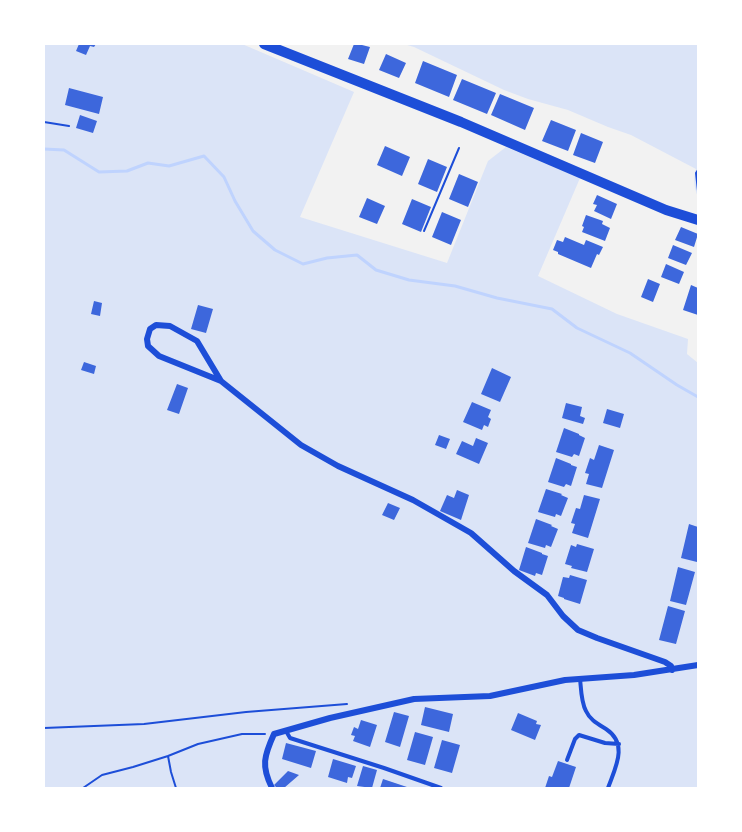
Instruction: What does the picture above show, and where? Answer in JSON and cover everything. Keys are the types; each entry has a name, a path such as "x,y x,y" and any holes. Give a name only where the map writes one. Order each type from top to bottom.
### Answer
{"main road":[{"path":"264,44 461,122 666,210 699,220"}],"street":[{"path":"221,381 197,341 170,326 156,325 150,329 147,339 148,346 159,356 221,381 301,445 338,466 413,500 471,533 514,571 547,595 562,616 578,630 665,662 672,670"},
{"path":"272,789 266,775 265,752 274,734 286,730 414,699 490,696 580,678 633,675 699,666"}],"lane":[{"path":"580,678 584,709 591,719 614,734 619,744 620,750 608,789"},
{"path":"286,730 290,738 441,789"},
{"path":"567,760 575,739 579,735 605,743 619,744"}],"path":[{"path":"44,122 69,126"},
{"path":"424,231 459,148"},
{"path":"699,170 696,173 699,191"},
{"path":"44,728 144,724 246,712 348,704"},
{"path":"83,789 102,775 168,756 198,744 242,734 274,734"},
{"path":"168,756 176,789"}],"shaded area":[{"path":"44,44 242,44 354,92 300,217 447,263 488,161 506,147 580,178 538,276 617,314 688,339 687,354 698,363 698,788 44,788"},
{"path":"404,44 698,44 698,197 694,183 696,169 631,135 568,110 504,90"}],"building":[{"path":"79,44 96,44 94,47 90,46 86,55 76,51"},
{"path":"354,44 370,47 364,64 348,59"},
{"path":"386,54 406,63 399,78 379,70"},
{"path":"423,61 457,75 449,97 415,83"},
{"path":"462,79 496,93 487,114 453,100"},
{"path":"69,88 103,97 99,114 65,105"},
{"path":"500,94 534,108 525,130 491,115"},
{"path":"80,115 97,121 93,133 76,128"},
{"path":"551,120 576,130 568,151 542,141"},
{"path":"581,133 603,142 595,163 573,155"},
{"path":"385,146 410,157 402,176 377,165"},
{"path":"428,159 447,167 437,192 418,184"},
{"path":"459,174 478,182 468,207 449,199"},
{"path":"597,195 617,204 611,219 594,211 597,205 593,204"},
{"path":"367,198 385,206 377,224 359,217"},
{"path":"412,199 431,207 421,232 402,224"},
{"path":"442,212 461,220 451,245 432,237"},
{"path":"586,215 603,221 602,224 610,228 605,241 582,232"},
{"path":"681,227 698,234 694,247 675,240"},
{"path":"565,237 584,245 586,240 603,247 591,268 553,250 557,240 563,242"},
{"path":"673,245 692,253 686,265 668,258"},
{"path":"666,264 684,272 679,284 661,277"},
{"path":"648,279 660,284 653,302 641,297"},
{"path":"691,285 698,288 698,315 683,310"},
{"path":"94,301 102,303 100,316 91,314"},
{"path":"198,305 213,309 206,333 191,329"},
{"path":"84,362 96,366 94,374 81,370"},
{"path":"492,368 511,377 500,402 481,394"},
{"path":"177,384 188,388 179,414 167,410"},
{"path":"472,402 491,410 488,427 484,425 482,430 463,422"},
{"path":"566,403 582,407 580,416 585,418 583,424 562,418"},
{"path":"607,409 624,414 620,428 603,423"},
{"path":"564,428 585,438 579,456 574,454 572,457 556,452"},
{"path":"439,435 450,439 446,449 435,445"},
{"path":"476,438 488,443 479,464 456,454 462,441 473,446"},
{"path":"599,445 614,450 602,488 586,484 589,474 585,473 590,458 594,460"},
{"path":"556,458 577,467 571,486 566,484 564,487 548,482"},
{"path":"546,489 568,498 561,516 556,514 555,517 538,512"},
{"path":"457,490 469,495 461,520 440,511 447,495 454,498"},
{"path":"584,495 600,499 588,538 572,533 575,524 571,523 576,508 580,509"},
{"path":"388,503 400,508 394,520 382,515"},
{"path":"536,519 558,529 551,547 546,545 545,548 528,543"},
{"path":"689,524 698,527 697,562 681,558"},
{"path":"577,544 594,549 587,572 565,564 571,545 576,547"},
{"path":"526,547 548,556 542,575 536,573 535,576 519,570"},
{"path":"678,567 695,572 686,605 670,601"},
{"path":"570,575 587,580 580,604 558,596 563,577 569,578"},
{"path":"668,606 685,611 676,644 659,640"},
{"path":"425,707 453,714 449,732 421,725"},
{"path":"394,712 409,716 400,747 385,742"},
{"path":"518,713 541,725 535,740 511,730"},
{"path":"361,720 377,725 370,747 353,741 355,736 351,735 354,727 358,729"},
{"path":"415,732 433,737 425,765 407,760"},
{"path":"442,740 460,745 452,773 434,768"},
{"path":"286,743 316,751 311,768 282,759"},
{"path":"333,759 356,766 352,778 348,777 347,783 328,777"},
{"path":"558,761 576,767 569,788 545,788 549,776 552,777"},
{"path":"363,766 377,770 372,788 357,786"},
{"path":"288,771 299,775 284,788 277,788 274,785"},
{"path":"383,779 410,788 380,788"}],"waterway":[{"path":"44,149 64,150 99,172 127,171 148,163 169,166 204,156 224,177 253,231 275,250 303,264 327,258 357,255 376,270 409,280 455,286 497,298 552,309 577,328 630,353 698,397"}]}
